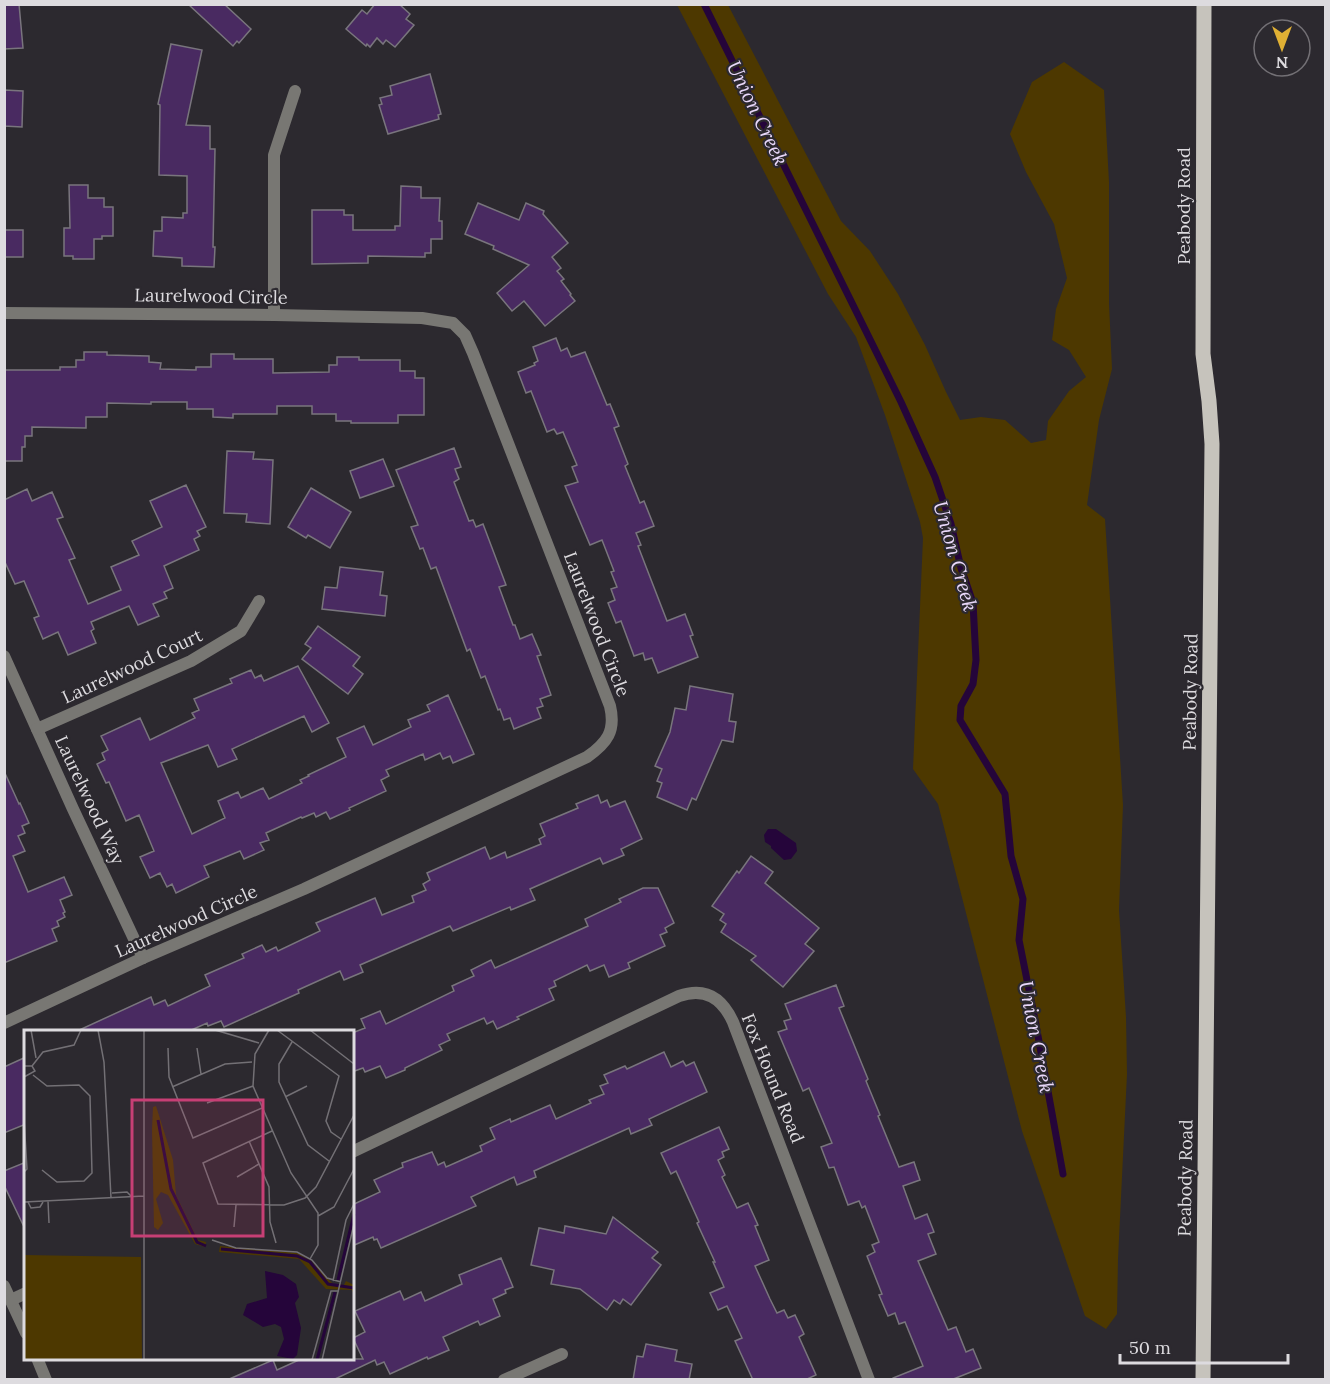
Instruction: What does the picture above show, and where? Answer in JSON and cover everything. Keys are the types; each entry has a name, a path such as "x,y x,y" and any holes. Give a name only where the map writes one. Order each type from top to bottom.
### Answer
{"main road":[{"name":"Peabody Road","path":"1203,1380 1212,444 1203,354 1204,4"}],"street":[{"path":"274,315 274,155 295,91"},
{"name":"Laurelwood Circle","path":"4,313 423,318 453,323 465,335 610,706 612,717 611,727 604,742 587,757 304,889 143,958 4,1023"},
{"name":"Laurelwood Court","path":"38,729 191,661 241,631 259,601"},
{"name":"Laurelwood Way","path":"4,656 143,958"},
{"name":"Fox Hound Road","path":"354,1151 679,996 692,992 711,997 727,1010 733,1022 869,1380"},
{"path":"4,1286 24,1329"},
{"path":"11,1300 24,1294"},
{"path":"504,1380 562,1354"},
{"path":"37,1360 46,1380"}],"shaded area":[{"path":"677,5 728,5 841,221 870,251 898,294 960,420 981,417 1005,420 1031,443 1046,440 1048,421 1069,391 1086,377 1069,350 1052,340 1056,309 1067,278 1054,224 1026,172 1010,134 1032,82 1064,62 1104,90 1109,182 1109,303 1112,369 1099,420 1087,505 1105,519 1123,805 1119,910 1127,1074 1117,1314 1106,1329 1085,1316 1022,1131 938,804 913,769 923,538 920,522 885,415 856,337 828,294"},
{"path":"768,829 776,829 796,843 797,851 791,859 784,860 765,842 764,835"}],"building":[{"path":"4,4 19,4 23,48 4,49"},
{"path":"188,4 224,4 251,29 239,43 237,41 233,46"},
{"path":"375,4 399,4 410,14 406,19 414,25 395,47 386,40 383,44 377,38 370,47 367,44 366,46 346,29 362,10 367,14"},
{"path":"171,44 202,50 186,125 210,126 210,149 215,149 214,267 182,266 182,258 153,256 154,231 162,231 162,217 183,218 183,213 187,213 187,176 159,175 160,105 158,104"},
{"path":"430,74 441,114 438,115 439,119 388,134 379,105 382,104 380,98 392,95 390,86"},
{"path":"4,90 23,91 22,127 4,126"},
{"path":"69,185 88,185 88,198 104,198 104,207 113,207 113,236 94,239 94,259 73,259 73,256 64,256 64,228 70,228"},
{"path":"401,186 421,187 421,198 440,198 439,221 442,221 442,239 431,239 431,253 425,253 425,257 368,256 368,263 312,264 312,210 344,210 344,215 353,215 353,230 395,230 395,226 400,226"},
{"path":"478,203 519,220 526,203 544,211 543,214 568,243 552,257 561,268 557,271 564,279 561,281 575,301 545,326 524,301 512,311 497,293 529,265 493,249 494,246 465,234"},
{"path":"4,230 23,230 23,257 4,257"},
{"path":"556,338 561,351 567,348 571,357 585,352 607,405 610,404 619,426 614,428 628,464 625,466 640,503 644,501 654,526 636,533 641,545 638,546 667,621 685,614 693,635 690,636 698,657 658,673 652,658 645,660 643,653 634,656 621,621 616,623 608,603 615,600 611,589 617,587 611,572 614,571 602,540 590,545 565,486 578,482 572,467 577,465 563,432 557,434 554,429 547,432 531,391 526,393 518,372 535,365 534,363 538,361 533,347"},
{"path":"84,352 149,356 149,362 161,363 160,369 196,370 196,367 211,367 211,354 234,354 234,359 273,359 273,373 329,372 329,365 337,365 337,357 359,357 359,360 400,360 400,371 415,371 415,378 424,378 424,415 398,415 398,423 351,423 351,421 336,421 336,414 312,414 312,406 277,406 277,414 233,414 233,418 213,417 213,409 187,409 187,402 107,403 107,417 86,417 86,428 32,427 32,436 25,436 22,461 4,461 4,370 60,370 60,367 76,367 76,360 84,360"},
{"path":"454,448 461,467 455,469 459,479 454,482 469,521 473,520 476,527 483,524 506,585 499,587 513,625 520,639 532,634 541,655 537,656 551,695 540,699 543,706 537,708 541,718 514,729 510,718 504,720 485,676 481,678 470,649 467,651 436,567 431,569 423,548 420,549 411,527 418,525 396,470"},
{"path":"227,451 254,452 253,459 273,460 270,524 246,522 247,514 224,513"},
{"path":"383,459 394,486 360,498 350,471"},
{"path":"186,485 206,527 197,531 200,536 194,539 199,550 164,566 173,588 164,592 167,598 153,604 159,616 138,625 129,606 91,622 94,629 91,631 96,643 68,655 58,632 43,639 34,618 39,616 24,581 15,584 4,560 4,500 27,489 32,501 52,492 63,517 57,519 75,558 69,560 88,604 121,590 111,567 139,555 132,541 162,527 150,501"},
{"path":"311,488 351,512 330,548 288,527"},
{"path":"340,567 383,572 380,595 387,596 385,616 322,609 325,587 337,588"},
{"path":"318,626 360,657 353,666 363,674 348,694 302,659 311,648 305,644"},
{"path":"298,666 329,723 312,732 304,716 232,749 237,759 218,767 208,745 161,763 192,834 225,818 218,801 238,792 241,798 263,788 269,799 302,783 300,780 308,775 346,757 337,738 364,726 373,745 411,727 408,720 430,711 427,705 448,695 474,754 453,763 450,756 443,759 440,753 425,760 423,754 386,770 389,776 381,780 386,791 330,819 326,812 316,817 314,813 266,833 269,840 260,843 264,850 244,859 240,851 204,866 209,877 176,893 172,884 167,887 160,873 150,878 140,857 154,851 139,815 126,821 109,782 106,783 97,764 105,760 102,753 108,750 101,736 140,718 150,740 195,718 192,713 199,710 194,699 232,683 230,679 251,670 255,678 261,675 264,681"},
{"path":"690,686 733,694 729,721 736,722 733,742 722,740 696,800 692,798 687,810 657,797 662,783 657,781 662,769 655,766 670,732 675,708 686,710"},
{"path":"4,771 29,823 22,826 25,833 18,836 25,851 13,856 28,892 64,877 72,895 60,900 65,917 57,921 59,926 52,929 57,941 4,963"},
{"path":"598,795 601,803 607,800 610,807 625,801 642,839 621,849 624,855 603,864 600,858 530,889 535,900 511,910 510,907 453,931 450,926 360,965 363,972 344,980 340,971 298,990 299,993 224,1027 221,1021 208,1026 207,1023 191,1030 79,1030 151,997 154,1005 165,1000 168,1006 210,986 205,975 244,958 242,954 262,945 266,952 276,947 278,951 320,931 316,923 375,898 382,915 414,902 412,896 426,890 423,884 430,880 427,873 485,847 490,859 505,852 507,858 541,844 539,839 545,836 540,824 578,808 576,804"},
{"path":"751,856 773,872 765,883 819,928 805,944 814,951 783,987 751,960 756,956 721,932 726,924 720,920 724,914 712,906 737,871 739,873"},
{"path":"643,888 658,888 674,923 665,928 667,932 660,935 665,946 628,963 630,968 609,977 604,965 590,971 587,965 554,981 556,986 549,989 554,1000 497,1029 493,1021 487,1024 484,1018 447,1034 450,1040 439,1045 442,1050 386,1078 380,1066 365,1072 363,1068 354,1071 354,1032 365,1028 361,1019 380,1011 386,1024 454,991 452,986 474,976 471,970 491,960 495,968 588,926 585,919 621,902 619,899"},
{"path":"836,985 844,1006 839,1008 868,1079 866,1081 880,1115 878,1116 899,1167 914,1162 920,1180 903,1186 915,1219 927,1214 934,1232 928,1234 936,1254 918,1261 948,1330 956,1327 966,1352 973,1349 981,1368 951,1380 893,1380 893,1378 923,1366 905,1322 899,1324 895,1313 888,1316 867,1256 875,1252 872,1245 879,1242 865,1206 862,1208 859,1201 848,1205 834,1167 829,1168 821,1147 832,1143 809,1088 803,1091 778,1032 787,1029 784,1021 791,1019 785,1004"},
{"path":"664,1052 671,1067 683,1061 686,1066 694,1062 707,1092 649,1119 652,1125 631,1134 629,1128 534,1171 536,1177 517,1185 514,1177 471,1197 476,1206 381,1248 377,1239 374,1240 373,1237 354,1245 354,1204 380,1192 374,1180 403,1167 402,1163 432,1152 438,1165 444,1162 446,1167 482,1151 480,1146 495,1139 490,1128 510,1119 511,1122 550,1105 556,1119 591,1103 589,1100 604,1094 600,1086 608,1083 604,1075 625,1066 627,1069"},
{"path":"24,1058 24,1125 4,1133 4,1067"},
{"path":"719,1127 729,1149 722,1152 724,1157 718,1160 725,1175 722,1177 737,1208 748,1203 769,1260 755,1266 777,1313 784,1310 788,1318 795,1315 804,1334 799,1337 816,1375 805,1380 753,1380 735,1341 742,1338 727,1306 718,1310 710,1293 724,1287 697,1223 699,1222 676,1171 671,1174 661,1153"},
{"path":"24,1163 24,1227 4,1185 4,1171"},
{"path":"613,1217 658,1252 652,1258 661,1265 631,1305 623,1299 620,1304 614,1300 607,1310 580,1289 551,1284 554,1270 531,1265 539,1228 564,1233 565,1226 606,1234"},
{"path":"501,1258 513,1287 493,1299 500,1316 480,1325 478,1321 443,1337 449,1350 428,1359 427,1357 390,1374 384,1362 377,1365 375,1360 333,1380 227,1380 273,1360 277,1370 299,1360 363,1359 354,1338 365,1332 355,1311 400,1291 404,1300 421,1292 425,1301 462,1284 459,1275"},
{"path":"646,1344 677,1350 675,1361 692,1364 689,1380 633,1380 637,1356 643,1357"}],"waterway":[{"name":"Union Creek","path":"704,4 901,402 935,477 951,524 961,568 973,603 976,660 973,684 961,706 960,720 1005,794 1011,856 1023,899 1019,940 1063,1174"}]}
